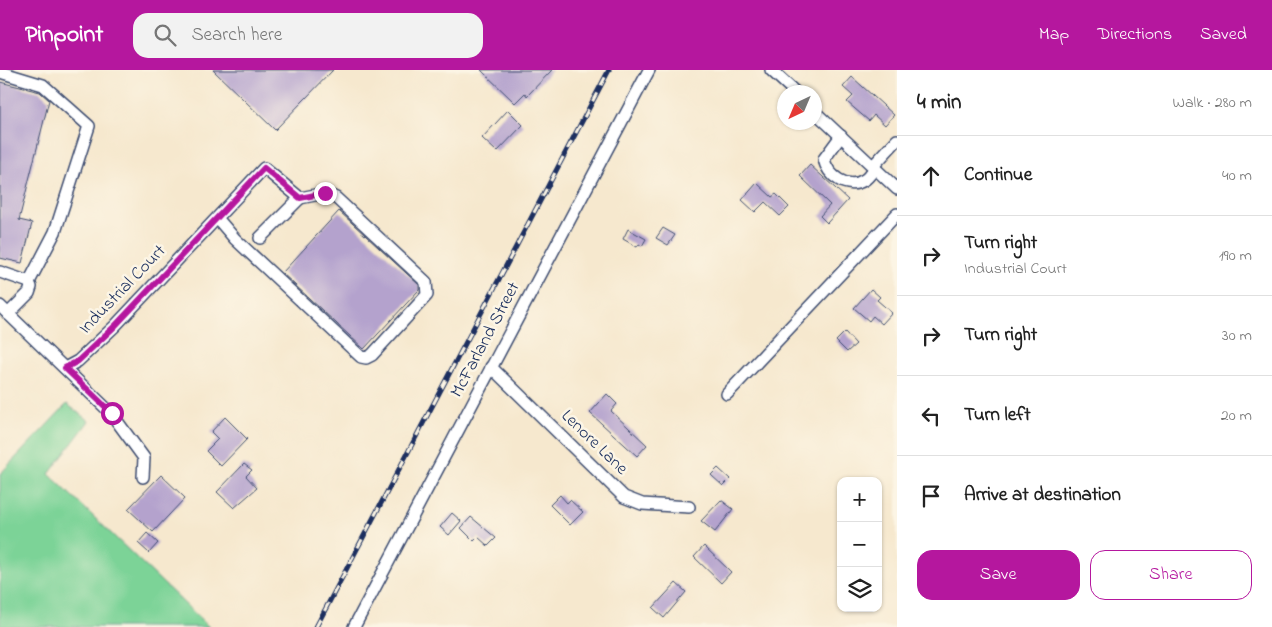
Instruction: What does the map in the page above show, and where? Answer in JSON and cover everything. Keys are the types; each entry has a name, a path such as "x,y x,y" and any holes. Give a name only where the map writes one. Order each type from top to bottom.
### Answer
{"street":[{"name":"McFarland Street","path":"359,625 491,367 649,70"},
{"path":"771,70 787,85"},
{"path":"0,72 43,85 89,126 55,232 29,282 31,287 29,293 4,310 112,413 144,458 143,477"},
{"path":"822,118 897,189"},
{"path":"841,136 824,159 826,168 832,175 849,184 856,184 864,180 897,140"},
{"name":"Industrial Court","path":"65,368 78,361 115,326 264,168 300,198"},
{"path":"217,218 242,246 361,357 366,358 427,295 426,282 336,198 325,193 300,198 260,238"},
{"path":"727,394 897,214"},
{"path":"0,272 29,282"},
{"name":"Lenore Lane","path":"491,367 624,497 642,504 689,507"}],"green space":[{"path":"67,404 89,421 49,474 209,627 0,627 0,474"}],"building":[{"path":"213,70 333,70 275,130"},
{"path":"481,70 552,70 527,96 525,93 515,103"},
{"path":"852,77 894,115 885,125 874,115 869,121 847,102 853,96 843,87"},
{"path":"0,82 40,92 49,100 19,220 32,223 22,263 0,258"},
{"path":"508,110 523,125 497,152 482,138"},
{"path":"810,165 848,200 827,223 820,216 830,205 800,176"},
{"path":"757,183 772,197 776,194 789,207 780,216 765,202 755,212 742,200"},
{"path":"339,211 419,285 419,290 364,349 282,273"},
{"path":"663,228 675,235 668,245 656,238"},
{"path":"628,229 646,239 642,246 639,244 637,247 623,239"},
{"path":"871,289 880,297 877,300 892,313 882,324 873,316 869,321 854,308"},
{"path":"845,332 856,344 847,352 836,341"},
{"path":"607,394 617,404 611,411 647,445 637,456 590,413"},
{"path":"225,417 247,439 221,466 206,451 218,439 211,432"},
{"path":"244,464 252,470 246,476 257,488 234,508 217,492"},
{"path":"718,468 730,479 723,486 711,475"},
{"path":"161,475 185,498 153,532 128,509"},
{"path":"560,495 567,503 570,500 583,512 570,525 550,505"},
{"path":"721,500 733,509 715,532 701,521"},
{"path":"452,513 461,521 449,535 440,527"},
{"path":"471,517 496,538 488,546 478,537 474,541 461,528"},
{"path":"147,533 158,543 149,553 138,543"},
{"path":"704,546 731,572 721,583 694,557"},
{"path":"676,583 686,592 664,618 653,608"}],"railway":[{"path":"316,627 609,70"}],"route":[{"path":"112,413 65,368 78,361 115,326 264,168 300,198 325,193"}]}
